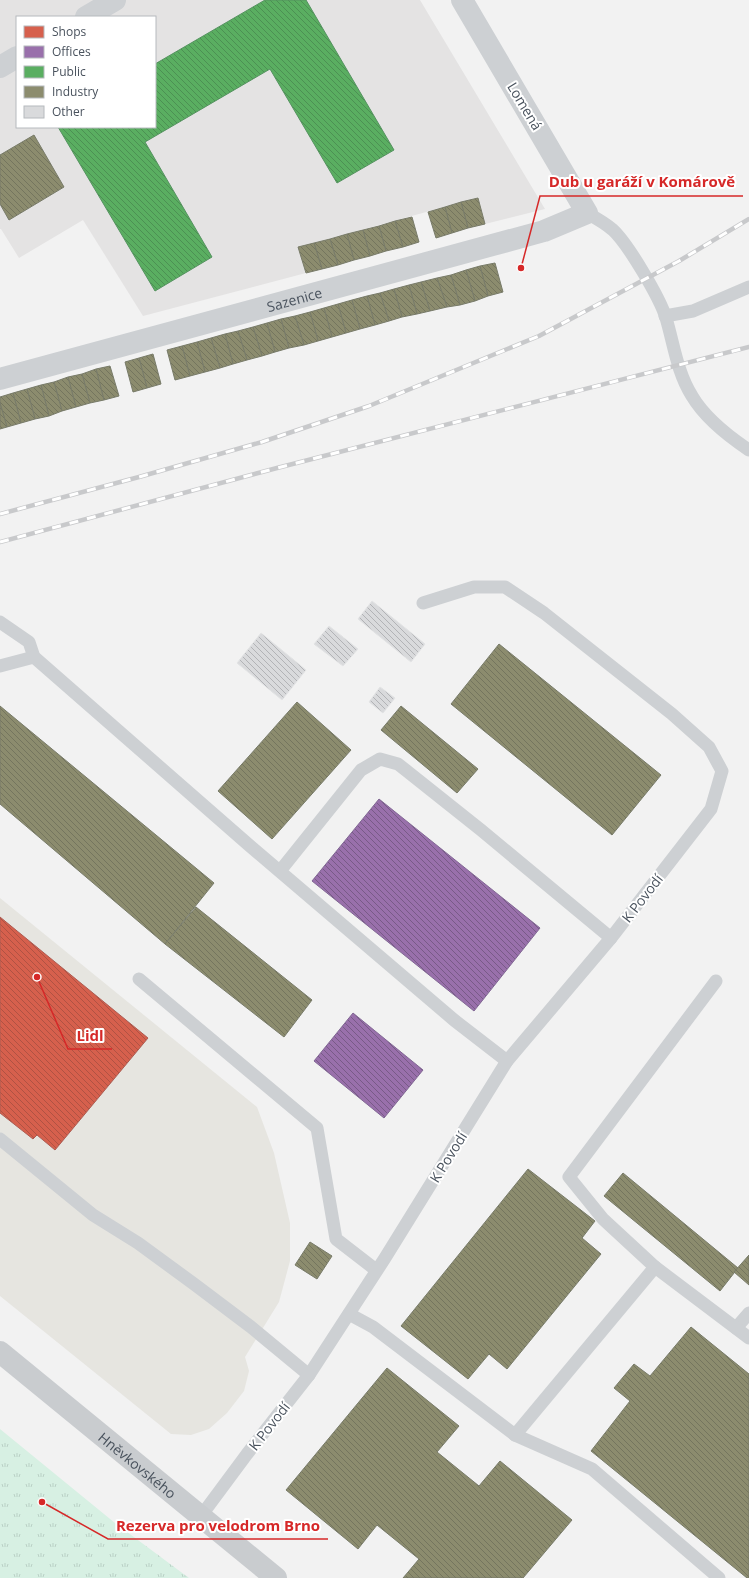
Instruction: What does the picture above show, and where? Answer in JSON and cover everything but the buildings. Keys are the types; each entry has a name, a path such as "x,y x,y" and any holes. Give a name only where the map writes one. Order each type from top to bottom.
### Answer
{"main road":[{"name":"Hněvkovského","path":"0,1352 276,1578"}],"street":[{"path":"88,16 115,0"},
{"name":"Lomená","path":"462,0 588,213"},
{"path":"0,67 16,59"},
{"name":"Sazenice","path":"0,379 544,231 588,213"}],"lane":[{"path":"588,213 614,230 642,272 665,316 682,378 692,396 705,414 731,437 749,450"},
{"path":"665,316 693,311 749,287"},
{"name":"K Povodí","path":"201,1516 309,1375 349,1314 507,1061 611,938 712,809 722,771 709,747 672,714 544,613 505,587 474,587 424,603"},
{"path":"0,622 29,642 34,657 280,871 454,1020 507,1061"},
{"path":"0,666 34,657"},
{"path":"280,871 361,770 380,759 398,764 481,830 611,938"},
{"path":"139,979 317,1128 336,1239 376,1270"},
{"path":"716,981 569,1177 603,1219 655,1267 749,1338"},
{"path":"0,1139 93,1215 138,1243 252,1327 309,1375"},
{"path":"515,1434 655,1267"},
{"path":"736,1328 749,1313"},
{"path":"349,1314 373,1326 515,1434 592,1468 719,1578"}],"shaded area":[{"path":"0,0 420,0 545,209 485,224 477,198 299,247 306,273 143,316 83,220 19,258 1,229"},
{"path":"0,898 257,1107 274,1153 290,1223 290,1261 279,1302 245,1357 249,1371 244,1391 227,1413 209,1429 191,1435 171,1434 0,1296"}],"green space":[{"path":"0,1429 115,1523 189,1578 0,1578"}],"railway":[{"path":"0,514 262,442 369,406 539,336 679,261 749,219"},
{"path":"0,542 277,468 749,347"}],"place":[{"name":"Dub u garáží v Komárově","path":"521,268"},
{"name":"Lidl","path":"37,977"},
{"name":"Rezerva pro velodrom Brno","path":"42,1502"}]}
